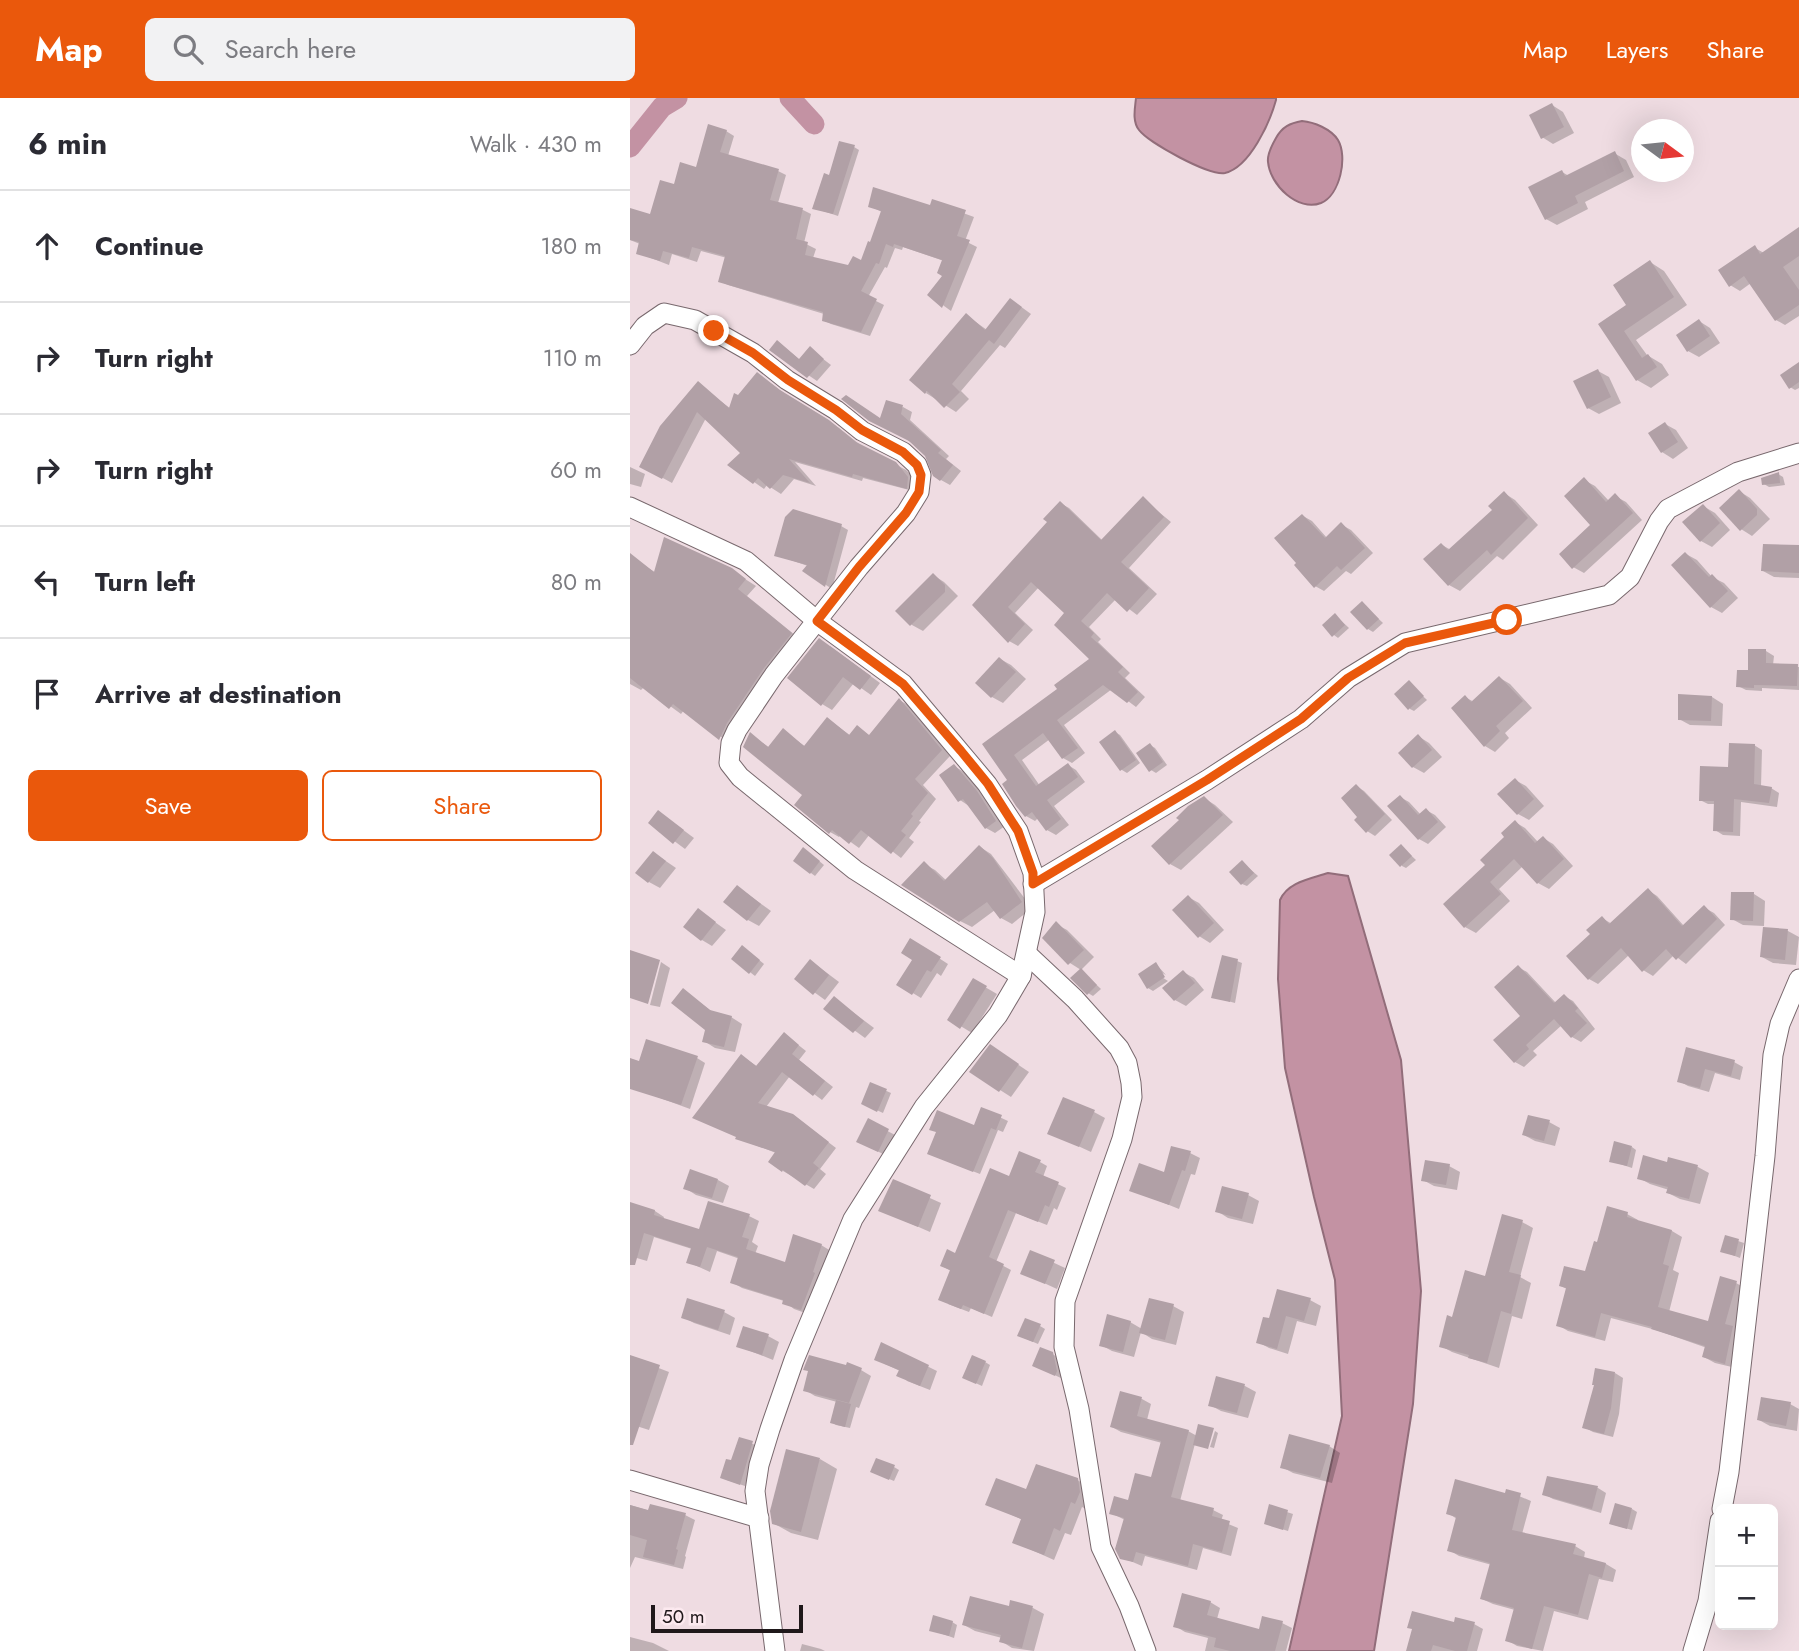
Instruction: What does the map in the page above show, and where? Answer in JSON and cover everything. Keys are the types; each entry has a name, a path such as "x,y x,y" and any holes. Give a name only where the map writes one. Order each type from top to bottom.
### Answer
{"street":[{"path":"630,345 645,326 664,313 695,320 753,353 862,430 903,452 917,465 921,475 919,492 906,513 859,567 775,676 737,730 731,743 729,763 740,777 855,870 1021,976"},
{"path":"1033,884 1207,780 1301,719 1348,678 1405,643 1609,595 1630,577 1668,509 1738,472 1799,453"},
{"path":"630,507 746,561 817,621 903,684 988,784 1018,831 1033,873 1035,912 1021,976 998,1015 924,1107 853,1219 794,1360 770,1429 759,1465 755,1491 775,1651"},
{"path":"1027,954 1075,999 1114,1042 1128,1063 1132,1097 1122,1139 1065,1301 1064,1347 1079,1409 1101,1547 1129,1606 1146,1651"},
{"path":"1723,1504 1731,1460 1765,1156 1773,1055 1780,1024 1799,979"},
{"path":"630,1480 759,1518"},
{"path":"1693,1651 1708,1601 1715,1554"}],"shaded area":[{"path":"1136,98 1276,100 1264,131 1251,153 1234,169 1217,173 1193,164 1145,136 1135,123"},
{"path":"1302,121 1327,129 1341,147 1342,165 1333,192 1328,199 1312,205 1303,204 1287,194 1274,179 1268,162 1270,150 1281,131 1290,124"},
{"path":"1328,873 1348,876 1401,1060 1421,1291 1413,1404 1374,1651 1289,1651 1342,1416 1335,1280 1285,1068 1278,979 1280,900 1294,885"}],"building":[{"path":"1552,103 1564,127 1541,139 1529,115"},
{"path":"708,124 727,130 720,152 779,169 770,200 803,208 796,239 808,242 805,255 848,265 853,256 861,260 881,211 868,207 873,187 930,205 932,199 966,210 957,236 970,240 942,308 927,295 942,276 937,273 942,260 894,244 893,247 886,244 879,264 876,263 861,291 877,299 861,332 822,321 823,312 718,282 725,256 692,247 689,258 663,251 660,261 636,254 639,242 630,240 630,208 650,214 660,180 674,184 680,162 696,167"},
{"path":"839,141 855,145 833,214 812,209 824,173 829,175"},
{"path":"1615,151 1624,171 1575,196 1578,203 1545,220 1528,187 1562,170 1565,176"},
{"path":"1799,227 1799,256 1783,267 1799,290 1799,305 1775,321 1744,276 1729,287 1718,270 1755,245 1760,254"},
{"path":"1650,260 1674,297 1624,331 1642,358 1648,354 1657,367 1636,381 1598,324 1626,305 1613,285"},
{"path":"1010,298 1022,307 994,344 989,340 952,384 960,392 944,408 927,391 925,394 909,380 966,313 985,330"},
{"path":"1699,319 1710,336 1687,352 1676,335"},
{"path":"777,340 799,359 810,346 824,359 807,378 769,350"},
{"path":"1799,362 1799,382 1789,389 1780,375"},
{"path":"1598,369 1611,397 1587,409 1573,381"},
{"path":"757,372 780,390 829,420 856,442 896,462 908,477 907,489 789,459 810,483 783,475 770,489 758,478 753,484 727,465 740,453 697,412 662,479 639,467 660,426 698,381 729,408 734,393 738,395"},
{"path":"846,395 880,418 886,400 903,405 901,414 941,450 938,453 953,465 940,481 933,476 925,456 909,441 869,421 841,399"},
{"path":"1665,422 1678,442 1661,453 1648,433"},
{"path":"1779,472 1780,483 1762,485 1761,478"},
{"path":"1584,477 1606,502 1615,493 1633,513 1572,569 1559,554 1590,525 1564,496"},
{"path":"1739,489 1757,509 1757,515 1740,531 1719,508"},
{"path":"1504,491 1528,518 1491,555 1487,550 1448,586 1423,559 1441,543 1448,550 1492,510 1488,506"},
{"path":"1143,496 1164,517 1121,562 1149,588 1127,612 1107,593 1081,621 1094,633 1091,637 1123,667 1118,672 1138,692 1127,703 1103,685 1057,720 1078,748 1062,759 1043,733 1014,755 1036,786 1068,763 1078,777 1047,800 1061,819 1046,831 1032,812 1025,817 1016,806 1002,784 1007,780 982,744 1057,689 1054,685 1089,659 1054,625 1064,613 1031,582 1008,607 1025,624 1008,643 972,605 1047,522 1043,519 1060,501 1101,540"},
{"path":"1703,504 1720,523 1700,542 1682,522"},
{"path":"793,509 842,524 825,587 802,571 807,565 774,556 785,517"},
{"path":"1302,514 1325,538 1341,522 1365,548 1341,570 1337,566 1314,588 1274,538"},
{"path":"664,537 732,568 746,579 738,589 792,633 764,668 727,723 719,740 673,704 669,709 630,678 630,553 654,572"},
{"path":"1763,544 1799,545 1799,573 1761,571"},
{"path":"1685,552 1709,577 1712,574 1728,591 1710,608 1671,565"},
{"path":"933,573 945,585 945,592 910,626 895,611"},
{"path":"1362,601 1379,619 1367,630 1350,612"},
{"path":"1335,613 1345,625 1332,637 1322,625"},
{"path":"819,638 871,676 860,690 843,677 821,706 787,678"},
{"path":"1748,649 1766,649 1766,663 1798,664 1797,686 1736,687 1737,670 1748,670"},
{"path":"999,657 1016,672 991,698 975,683"},
{"path":"1499,676 1523,701 1496,726 1500,731 1484,747 1451,708 1465,695 1471,702"},
{"path":"1409,680 1424,696 1408,710 1394,694"},
{"path":"1678,694 1712,696 1711,721 1678,720"},
{"path":"899,698 942,750 915,779 928,793 911,814 913,816 901,831 906,835 891,854 861,830 849,844 832,830 829,834 794,805 802,795 743,747 750,732 768,747 783,728 804,746 827,717 849,735 857,725 869,735"},
{"path":"1115,730 1136,760 1120,771 1099,742"},
{"path":"1418,734 1432,750 1412,768 1398,753"},
{"path":"1150,743 1163,762 1149,772 1136,753"},
{"path":"1729,743 1755,744 1754,784 1772,787 1769,803 1734,799 1733,832 1713,831 1714,801 1699,801 1700,766 1728,767"},
{"path":"954,764 977,791 996,821 985,829 963,799 958,802 939,775"},
{"path":"1515,778 1534,799 1517,815 1497,794"},
{"path":"1356,784 1385,814 1366,833 1354,820 1357,817 1341,798"},
{"path":"1400,795 1418,815 1426,808 1438,822 1418,840 1387,806"},
{"path":"1204,796 1223,815 1169,865 1151,846 1179,820 1176,818 1188,806"},
{"path":"658,810 684,830 673,844 648,823"},
{"path":"1515,820 1535,843 1543,836 1564,859 1537,884 1514,859 1490,882 1501,894 1464,928 1443,904 1485,865 1480,860 1504,837 1501,833"},
{"path":"1401,844 1412,856 1400,867 1389,855"},
{"path":"979,845 993,858 1022,902 1000,919 987,902 959,922 901,885 924,861 944,881"},
{"path":"803,847 820,861 810,874 793,861"},
{"path":"653,851 666,861 648,883 635,873"},
{"path":"1242,860 1254,873 1241,885 1229,872"},
{"path":"737,885 761,904 747,921 723,902"},
{"path":"1648,888 1682,926 1704,905 1717,919 1676,960 1666,949 1642,972 1621,948 1588,980 1566,956 1590,934 1586,930 1602,916 1609,924"},
{"path":"1731,892 1754,892 1753,921 1730,920"},
{"path":"1188,895 1214,923 1198,938 1172,910"},
{"path":"698,908 716,922 701,941 683,927"},
{"path":"1056,921 1084,950 1068,965 1042,938"},
{"path":"1763,927 1788,929 1785,960 1760,957"},
{"path":"910,938 941,957 931,972 927,970 912,995 896,985 912,960 901,953"},
{"path":"742,945 760,960 749,974 731,959"},
{"path":"630,950 660,960 648,1004 630,998"},
{"path":"1222,955 1238,959 1230,1002 1211,998"},
{"path":"810,959 829,975 813,995 794,979"},
{"path":"1156,962 1165,977 1147,989 1138,974"},
{"path":"1518,965 1554,1003 1564,994 1578,1008 1575,1011 1587,1023 1571,1038 1554,1019 1526,1045 1529,1049 1514,1063 1493,1040 1520,1016 1494,987"},
{"path":"1081,968 1097,985 1087,995 1070,978"},
{"path":"1183,970 1195,983 1174,1001 1162,988"},
{"path":"973,978 987,986 960,1029 947,1020"},
{"path":"683,988 710,1010 732,1016 724,1047 702,1042 705,1030 671,1003"},
{"path":"834,996 864,1021 853,1033 823,1009"},
{"path":"784,1032 799,1045 792,1054 825,1081 813,1096 782,1072 758,1103 793,1114 829,1142 813,1163 819,1168 805,1186 768,1162 775,1152 735,1139 736,1137 692,1118 741,1054 756,1066"},
{"path":"646,1039 698,1056 681,1105 630,1089 630,1058 639,1061"},
{"path":"990,1044 1019,1064 999,1092 969,1072"},
{"path":"1686,1047 1735,1060 1731,1076 1705,1069 1700,1088 1677,1082"},
{"path":"870,1082 887,1089 877,1112 861,1104"},
{"path":"1063,1097 1095,1110 1079,1147 1047,1134"},
{"path":"981,1107 1002,1115 996,1130 991,1128 973,1172 927,1154 936,1132 929,1130 937,1110 974,1125"},
{"path":"1528,1115 1550,1120 1544,1141 1522,1135"},
{"path":"868,1118 889,1129 878,1152 856,1142"},
{"path":"1614,1141 1632,1146 1627,1166 1609,1162"},
{"path":"1171,1146 1191,1151 1169,1205 1129,1191 1139,1163 1164,1172"},
{"path":"1019,1151 1041,1160 1035,1172 1059,1182 1049,1207 1045,1205 1038,1222 1008,1210 989,1257 1004,1264 984,1314 963,1305 961,1309 938,1300 950,1270 940,1266 947,1249 955,1253 990,1168 1009,1176"},
{"path":"1643,1155 1667,1162 1668,1157 1698,1165 1689,1199 1666,1193 1668,1187 1637,1179"},
{"path":"1425,1160 1450,1164 1446,1185 1421,1181"},
{"path":"690,1169 718,1179 712,1198 683,1189"},
{"path":"893,1179 931,1195 918,1227 878,1211"},
{"path":"1222,1186 1249,1193 1242,1219 1215,1212"},
{"path":"708,1201 750,1214 742,1237 749,1239 746,1249 785,1262 793,1234 822,1244 813,1272 815,1273 801,1310 782,1304 783,1300 730,1283 738,1257 707,1247 700,1267 686,1263 691,1248 644,1233 635,1265 630,1265 630,1202 655,1210 654,1215 699,1229"},
{"path":"1607,1206 1628,1212 1627,1217 1672,1230 1663,1264 1669,1266 1658,1307 1708,1321 1720,1276 1737,1281 1725,1324 1733,1326 1725,1364 1702,1357 1705,1346 1601,1313 1595,1337 1556,1326 1566,1288 1559,1286 1564,1266 1585,1271"},
{"path":"1502,1214 1523,1220 1509,1272 1521,1275 1511,1314 1501,1311 1487,1363 1439,1347 1447,1315 1452,1317 1465,1270 1485,1276"},
{"path":"1725,1235 1739,1239 1735,1256 1720,1252"},
{"path":"1030,1250 1055,1260 1045,1284 1020,1274"},
{"path":"1277,1289 1311,1298 1304,1321 1286,1316 1277,1349 1256,1343 1263,1317 1269,1318"},
{"path":"687,1298 725,1310 718,1330 681,1318"},
{"path":"1149,1298 1174,1304 1165,1340 1139,1333"},
{"path":"1107,1314 1131,1321 1123,1352 1099,1346"},
{"path":"1025,1318 1041,1324 1033,1342 1017,1336"},
{"path":"743,1326 769,1334 762,1355 736,1347"},
{"path":"881,1342 929,1365 920,1386 896,1376 899,1370 874,1360"},
{"path":"1040,1347 1053,1352 1057,1371 1055,1376 1032,1366"},
{"path":"630,1355 660,1365 633,1445 630,1445"},
{"path":"809,1355 846,1365 847,1362 862,1368 849,1403 803,1391 808,1371 803,1370"},
{"path":"972,1355 986,1361 976,1384 962,1378"},
{"path":"1595,1368 1615,1372 1611,1408 1604,1434 1582,1428 1594,1385"},
{"path":"1216,1376 1245,1384 1237,1413 1208,1406"},
{"path":"1120,1391 1142,1397 1137,1416 1189,1430 1171,1497 1214,1508 1212,1516 1230,1521 1222,1552 1193,1544 1188,1566 1136,1552 1133,1562 1120,1559 1115,1549 1124,1518 1109,1514 1114,1496 1128,1500 1135,1473 1151,1477 1161,1441 1110,1427"},
{"path":"1761,1397 1791,1402 1786,1426 1757,1420"},
{"path":"836,1400 851,1404 845,1427 830,1423"},
{"path":"1198,1424 1214,1428 1208,1449 1193,1445"},
{"path":"1289,1434 1330,1445 1320,1478 1280,1468"},
{"path":"739,1437 753,1441 740,1485 720,1478 726,1459 731,1460"},
{"path":"786,1449 820,1458 801,1532 772,1524 770,1511"},
{"path":"876,1458 895,1465 889,1480 870,1472"},
{"path":"1036,1464 1078,1478 1080,1492 1075,1504 1071,1502 1060,1531 1054,1528 1044,1555 1012,1543 1021,1519 985,1505 996,1478 1026,1489"},
{"path":"1547,1476 1598,1486 1592,1509 1542,1495"},
{"path":"1455,1479 1505,1493 1506,1489 1521,1493 1512,1530 1576,1544 1573,1554 1606,1563 1602,1578 1589,1574 1578,1615 1544,1606 1532,1649 1505,1641 1514,1608 1480,1599 1490,1563 1447,1551 1456,1517 1446,1514"},
{"path":"1615,1503 1632,1508 1627,1529 1609,1524"},
{"path":"650,1504 686,1513 674,1565 643,1557 647,1540 630,1535 630,1505 648,1510"},
{"path":"1269,1504 1288,1510 1283,1530 1264,1524"},
{"path":"1182,1593 1211,1601 1207,1615 1259,1629 1262,1616 1283,1621 1275,1651 1230,1651 1214,1647 1216,1638 1173,1627"},
{"path":"970,1596 1009,1606 1010,1600 1033,1606 1022,1648 999,1642 1001,1635 962,1625"},
{"path":"1412,1611 1454,1622 1455,1617 1475,1622 1467,1651 1433,1645 1431,1651 1406,1651 1412,1629 1407,1628"},
{"path":"933,1615 953,1621 949,1636 929,1631"}],"waterway":[{"path":"630,147 662,107 677,98"},
{"path":"790,98 814,124"}],"route":[{"path":"714,331 753,353 773,370 862,430 903,452 917,465 921,475 919,492 906,513 817,621 903,684 961,751 988,784 1018,831 1033,873 1033,884 1207,780 1301,719 1348,678 1405,643 1507,620"}]}
